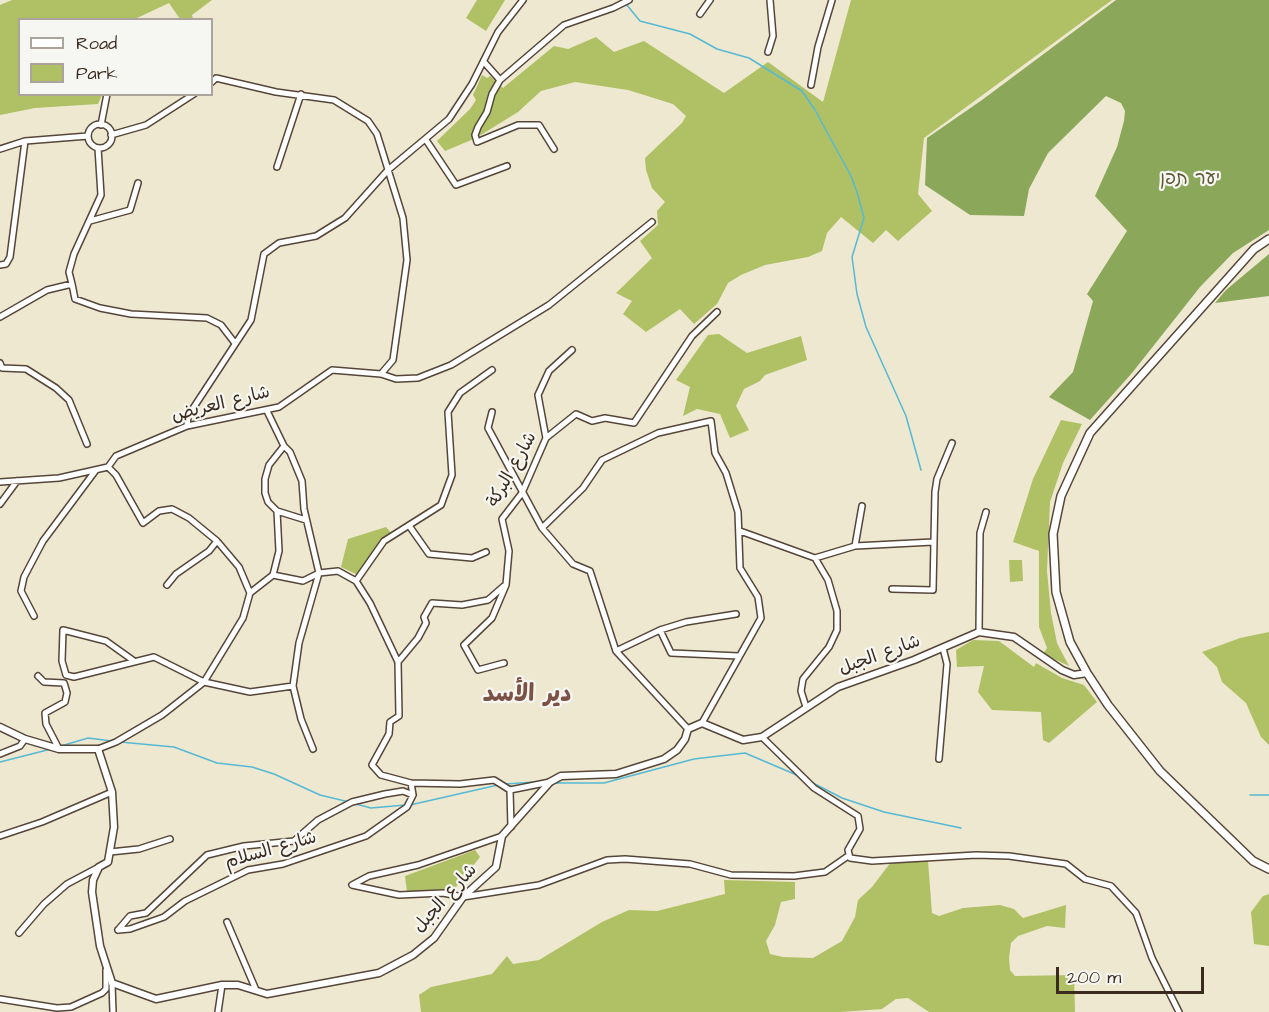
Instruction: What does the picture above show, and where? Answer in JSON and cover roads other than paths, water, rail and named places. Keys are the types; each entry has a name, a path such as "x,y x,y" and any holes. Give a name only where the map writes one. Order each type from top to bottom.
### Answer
{"main road":[{"path":"1269,239 1254,249 1090,433 1061,496 1053,534 1056,592 1070,642 1087,673 1108,705 1160,771 1253,861 1269,869"}],"street":[{"path":"187,426 188,416 234,342 251,320 264,254 279,243 316,236 345,218 388,170 449,119 484,63 498,32 523,0"},
{"path":"554,149 539,125 518,125 477,142 475,135 500,80 564,25 629,0"},
{"path":"700,14 710,0"},
{"path":"768,52 773,36 770,0"},
{"path":"811,85 818,47 832,0"},
{"path":"484,63 500,80"},
{"path":"213,81 216,78 276,92 334,100 368,121 377,134 403,218 407,260 393,360 381,374"},
{"path":"277,167 301,94"},
{"path":"100,125 107,96"},
{"path":"111,135 146,125 191,96"},
{"path":"100,125 108,128 111,135 108,144 98,148 90,143 88,136 90,129 100,125"},
{"path":"0,149 25,141 88,136"},
{"path":"426,140 456,185 507,166"},
{"path":"0,265 6,264 10,257 25,141"},
{"path":"98,148 101,195 74,254 69,272 75,299 100,308 131,314 207,318 221,325 234,342"},
{"path":"90,221 130,210 138,183"},
{"name":"شارع العريض","path":"0,482 59,478 108,467 116,456 187,426 279,407 332,370 381,374 396,379 418,378 451,366 549,305 652,222"},
{"path":"0,317 47,291 72,284"},
{"name":"شارع البركة","path":"504,663 478,670 464,645 492,618 506,585 509,551 502,519 522,493 546,438 576,414 592,421 605,418 634,423 692,336 717,312"},
{"path":"546,438 538,395 549,371 572,350"},
{"path":"0,363 2,368 26,369 56,388 69,400 87,444"},
{"path":"356,581 384,541 441,505 452,475 448,412 460,393 492,370"},
{"path":"267,411 284,446 290,452 302,481 306,520 319,573 299,643 293,686 301,719 313,749"},
{"path":"492,412 488,428 542,528 573,564 590,571 616,651 688,729"},
{"path":"542,528 583,488 602,460 658,433 711,421 715,453 732,488 738,512 740,568 758,597 761,618 702,723 688,729"},
{"path":"892,589 933,590 937,479 952,443"},
{"path":"284,446 269,465 265,479 268,502 277,510 306,520"},
{"path":"108,467 116,475 143,523 159,511 172,510 189,518 217,541 239,567 250,593"},
{"path":"34,616 21,591 24,577 43,541 96,470"},
{"path":"0,504 16,481"},
{"path":"855,546 862,506"},
{"path":"0,727 25,740 59,749 98,749 116,742 162,715 204,682 243,618 250,593 273,575 279,551 277,510"},
{"path":"986,512 979,541 979,632 1014,637 1062,670 1074,675 1087,673"},
{"path":"410,526 429,554 472,558 486,552"},
{"path":"740,531 814,558 855,546 933,542"},
{"path":"167,585 176,574 209,551 217,541"},
{"path":"807,707 801,691 803,679 829,647 837,630 837,611 831,591 814,558"},
{"path":"273,575 303,580 319,573 338,571 356,581 370,603 398,662 399,716 390,722 389,734 372,765 381,775 411,783 460,784 494,780 510,790 550,783"},
{"path":"398,662 418,638 426,623 424,617 432,603 462,605 488,600 506,585"},
{"path":"616,651 660,630 736,614"},
{"path":"134,661 106,641 63,630 62,661 66,675 74,677 154,657 204,682 250,692 293,686"},
{"path":"660,630 671,653 739,656"},
{"name":"شارع الجبل","path":"762,737 838,687 943,648 979,632"},
{"path":"939,759 947,664 943,648"},
{"path":"38,676 44,682 64,683 67,693 65,702 45,714 46,724 59,749"},
{"path":"702,723 743,740 762,737 814,788 858,816 860,830 849,845 848,856"},
{"path":"688,729 685,739 677,750 664,759 616,774 561,776 550,783 502,836 418,865 369,876 352,885 399,895 443,893 463,897 539,885 607,860 625,859 690,864 731,875 794,876 825,872 848,856 872,861 1010,856 1066,864 1085,879 1111,886 1136,913 1152,958 1179,1012"},
{"path":"0,754 20,746 25,740"},
{"path":"19,933 44,904 67,884 108,862 114,827 112,792 98,749"},
{"path":"411,783 413,795"},
{"path":"510,790 511,827"},
{"name":"شارع السلام","path":"404,791 413,795 407,807 366,836 283,864 248,870 215,884 185,901 164,917 130,929 118,930 130,916 146,913 207,855 244,846 294,841 318,820 351,802 394,792 404,791"},
{"path":"0,836 42,822 112,792"},
{"name":"شارع الجبل","path":"112,983 156,999 222,985 238,985 267,994 287,992 379,973 397,966 434,938 463,897 496,867 502,836"},
{"path":"110,852 139,849 170,839"},
{"path":"0,999 62,1010 79,1005 106,989 106,970 92,892 93,880 99,867"},
{"path":"227,922 256,990"},
{"path":"106,970 112,983 113,1012"},
{"path":"218,1012 222,985"},
{"path":"79,1005 80,1012"}],"waterway":[{"path":"626,4 640,21 690,34 717,49 749,58 802,91 815,110 851,176 857,192 864,218 852,257 857,294 866,327 906,416 921,470"},
{"path":"61,746 88,738 112,741"},
{"path":"120,742 174,747 217,763 252,767 274,774 320,795 349,802"},
{"path":"0,762 51,749"},
{"path":"554,783 604,783 694,759 745,753 799,776"},
{"path":"506,784 534,782"},
{"path":"811,782 842,798 884,812 961,828"},
{"path":"410,805 498,785"},
{"path":"1250,795 1269,795"},
{"path":"356,804 371,808 405,805"}],"district":[{"name":"دير الأسد","path":"527,696"}],"park label":[{"name":"יער תפן","path":"1190,180"}]}
